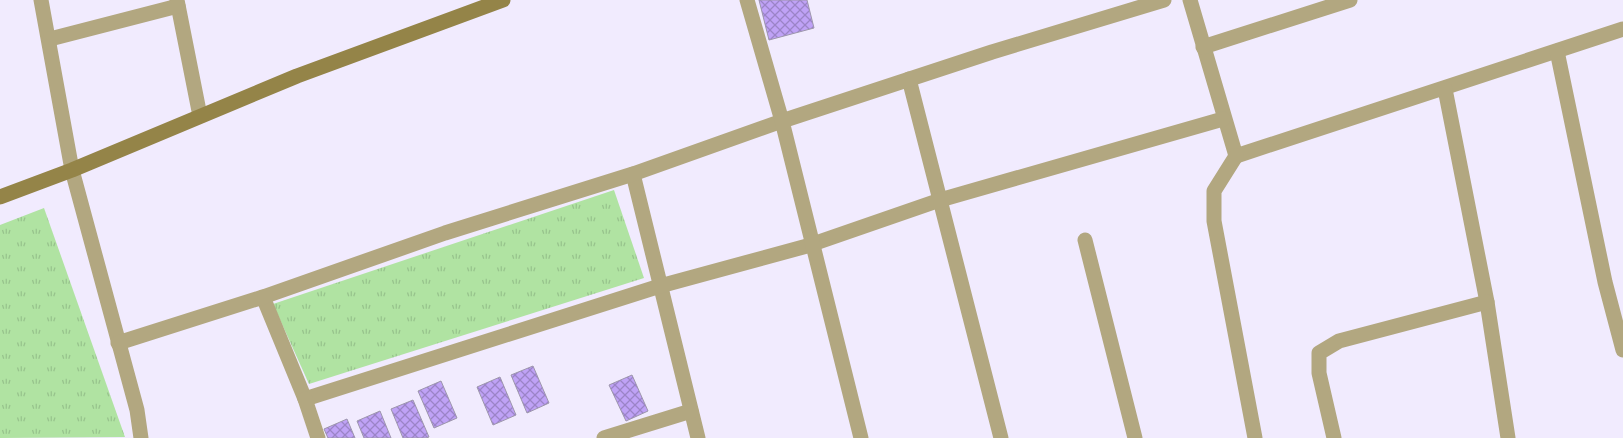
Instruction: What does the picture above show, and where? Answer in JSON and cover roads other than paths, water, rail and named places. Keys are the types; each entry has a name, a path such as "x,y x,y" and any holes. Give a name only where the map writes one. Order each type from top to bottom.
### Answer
{"street":[{"path":"41,0 50,39 72,170 137,410 141,438"},
{"path":"0,197 72,170 297,76 503,0"},
{"path":"747,0 782,121 861,438"},
{"path":"118,342 263,297 445,233 633,174 782,121 909,79 1164,0"},
{"path":"1190,0 1223,119 1236,156"},
{"path":"1203,47 1350,0"},
{"path":"50,39 178,3 200,116"},
{"path":"1255,438 1214,221 1214,191 1236,156 1445,89 1623,29"},
{"path":"1557,51 1605,282 1623,350"},
{"path":"909,79 1001,438"},
{"path":"1445,89 1487,302 1508,438"},
{"path":"305,399 660,286 813,245 940,200 1223,119"},
{"path":"633,174 698,438"},
{"path":"1085,240 1135,438"},
{"path":"263,297 305,399 318,438"},
{"path":"1334,438 1319,373 1319,353 1339,341 1487,302"},
{"path":"604,438 691,410"}]}
